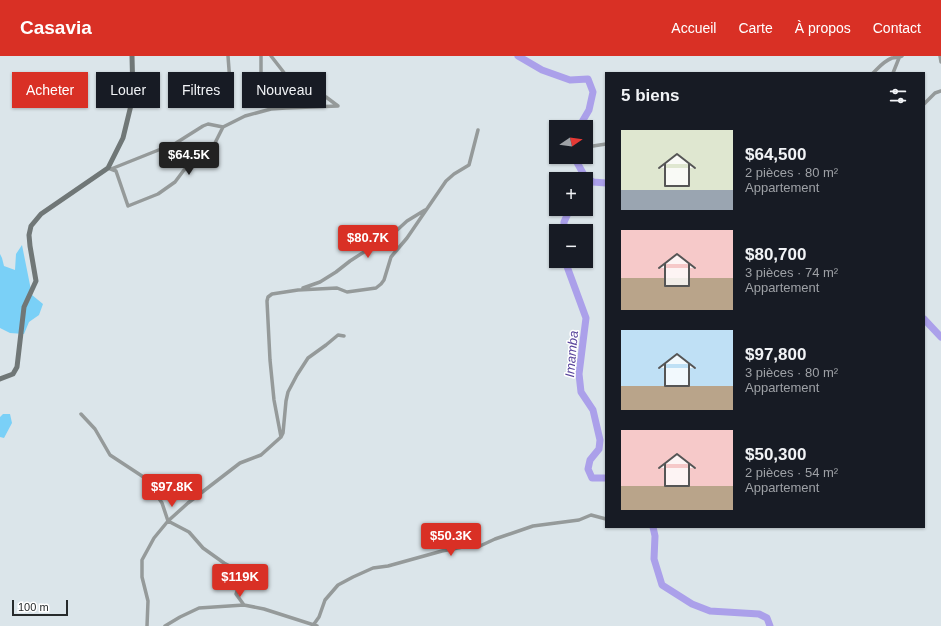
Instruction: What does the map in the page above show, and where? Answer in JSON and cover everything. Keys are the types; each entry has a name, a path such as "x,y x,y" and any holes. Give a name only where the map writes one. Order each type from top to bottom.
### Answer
{"street":[{"path":"110,168 123,138 132,97 132,56"},
{"path":"228,56 230,72"},
{"path":"261,56 261,72"},
{"path":"110,168 116,171 128,206 158,194 175,182 184,170 212,149 223,127 245,116 271,109 338,106 326,97 310,94 296,88 272,56"},
{"path":"940,56 941,62"},
{"path":"874,72 884,62 900,57"},
{"path":"893,72 900,57"},
{"path":"925,103 935,93 941,91"},
{"path":"0,379 13,374 16,367 24,307 36,281 29,235 31,226 41,214 110,168 176,143 208,124 223,127"},
{"path":"281,437 274,400 270,360 268,297 272,294 298,290 337,288 347,292 376,288 384,280 391,257 407,238 446,181 469,165 478,130"},
{"path":"593,146 605,144"},
{"path":"298,290 320,282 336,272 350,261 395,232 407,221 427,209"},
{"path":"147,626 148,601 142,577 142,560 154,538 168,521 188,503 232,468 240,463 261,455 281,437 283,433 286,400 296,375 308,358 338,335 344,336"},
{"path":"81,414 95,429 110,455 145,478 162,503 168,521 188,532 203,548 224,563 239,571 240,583 236,594 244,605"},
{"path":"165,626 199,608 244,605 264,609 315,625 325,600 338,586 373,568 388,566 468,546 480,546 495,538 533,526 579,520 591,515 605,519"}],"shaded area":[{"path":"22,245 32,295 43,304 39,315 29,322 24,334 10,333 0,328 0,254 4,266 15,270 16,254"},
{"path":"3,414 10,414 12,423 4,438 0,437 0,417"}],"waterway":[{"name":"Imamba","path":"518,56 542,70 570,80 588,79 593,92 589,110 583,120"},
{"name":"Imamba","path":"578,164 582,172"},
{"path":"593,182 605,183"},
{"name":"Imamba","path":"564,224 567,216"},
{"name":"Imamba","path":"568,268 586,318 579,374 581,392 593,410 600,440 599,449 590,460 588,469 592,478 605,478"},
{"path":"925,320 941,337"},
{"name":"Imamba","path":"653,528 655,536 654,559 662,585 692,604 710,611 759,614 767,618 770,626"}]}
